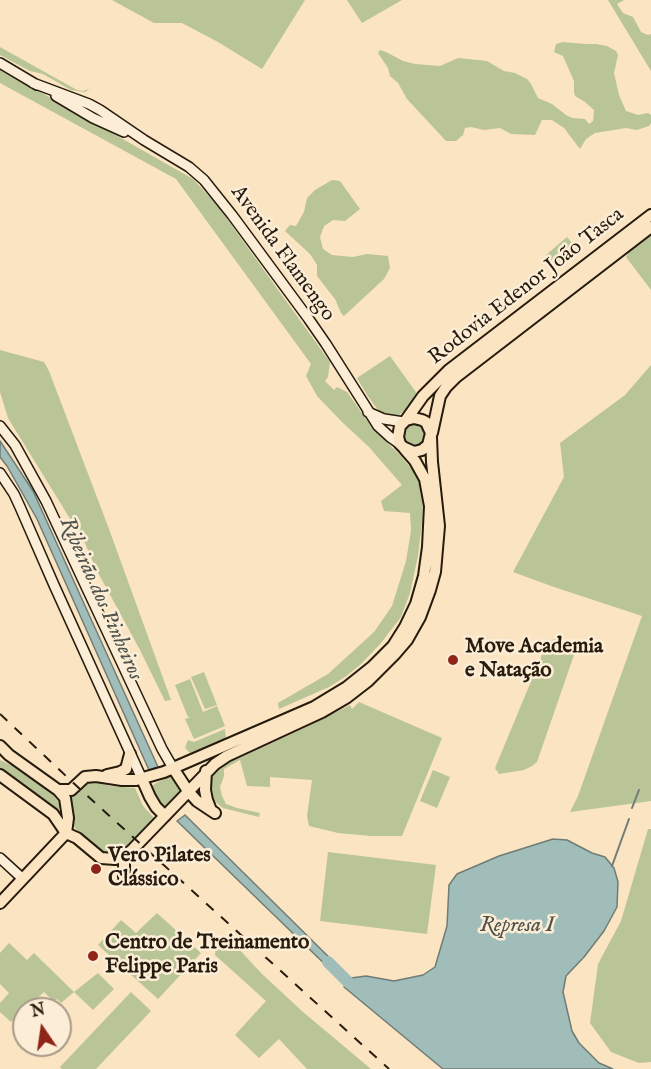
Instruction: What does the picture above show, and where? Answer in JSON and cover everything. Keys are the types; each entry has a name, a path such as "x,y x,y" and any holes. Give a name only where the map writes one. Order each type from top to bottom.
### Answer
{"main road":[{"name":"Rodovia Edenor João Tasca","path":"405,421 423,396 449,370 651,215"},
{"name":"Rodovia Edenor João Tasca","path":"131,851 215,764 240,750 311,718 346,698 387,664 407,640 420,617 435,572 439,526 431,435 440,396 456,377 651,227"},
{"path":"98,776 139,780 173,768 314,707 347,687 393,646 416,604 424,576 430,520 425,479 415,460 402,446 398,433 405,421 414,418 428,425 431,435 425,448 410,451 402,446"},
{"path":"240,750 250,735"},
{"path":"0,746 4,754 58,790 65,798 68,818 66,833 0,903"},
{"path":"58,790 71,790 85,777 124,770 128,766 130,754"},
{"path":"173,768 196,801 215,813 190,806 176,805"},
{"path":"124,770 139,780 156,807 165,816"},
{"path":"206,771 205,790 211,810"},
{"path":"0,775 53,814 66,833 77,838 101,858 115,859 131,851"},
{"path":"53,814 62,812 67,807"},
{"path":"124,878 124,862 131,851"}],"street":[{"name":"Avenida Flamengo","path":"0,63 93,118 144,140 189,167 204,180 326,344 368,412 383,431 402,446"},
{"path":"368,412 384,419 405,421"},
{"path":"0,426 15,445 46,501 153,731 173,768"},
{"path":"0,473 14,494 32,531 130,754 139,780"},
{"path":"0,858 23,879"}],"green space":[{"path":"112,0 305,0 262,69 182,23 154,23"},
{"path":"347,0 402,0 362,23"},
{"path":"608,0 624,0 617,4 623,13 633,17 641,32 651,34 651,71"},
{"path":"563,42 596,44 616,51 618,55 614,73 619,95 626,111 638,115 648,113 651,115 649,126 637,130 626,128 595,133 586,139 580,149 564,128 552,120 542,120 535,135 511,134 500,128 484,130 471,127 465,128 463,135 456,141 446,141 407,99 398,83 390,76 388,68 378,53 380,50 403,61 440,66 458,58 487,61 504,71 527,79 538,98 552,104 572,118 585,119 589,124 593,121 594,110 575,96 574,81 563,56 554,52 556,44"},
{"path":"0,47 77,90 83,91 95,85 85,92 71,90 43,74 30,71 0,55"},
{"path":"0,69 193,179 217,205 330,362 328,377 325,381 334,390 337,387 347,392 374,430 415,473 423,500 422,522 410,593 401,617 361,664 329,687 279,709 278,703 328,674 374,632 392,606 406,561 411,531 410,513 384,511 381,501 402,485 369,447 317,396 306,376 311,364 176,179 0,83"},
{"path":"332,180 340,181 360,209 345,221 333,220 324,226 320,237 323,249 332,255 388,256 390,268 384,279 344,316 335,299 317,276 317,265 310,254 285,231 290,225 296,226 304,212 307,198 315,190"},
{"path":"651,234 651,290 626,257"},
{"path":"567,237 577,249 557,267 546,255"},
{"path":"0,350 44,362 49,371 171,700 165,701 96,569 85,543 8,418 0,392"},
{"path":"390,356 418,395 404,411 392,416 378,410 357,378"},
{"path":"651,365 651,801 570,812 578,796 642,616 513,572 564,477 560,443 625,395"},
{"path":"408,423 423,424 427,439 417,448 404,443 401,432"},
{"path":"555,639 572,645 575,652 537,762 524,770 499,774 495,768 547,643"},
{"path":"204,672 217,705 205,709 191,677"},
{"path":"190,679 203,712 217,706 225,726 194,739 185,719 191,717 188,717 175,685"},
{"path":"359,702 442,738 402,836 338,833 309,826 307,816 312,780 270,777 270,787 247,786 240,760 224,769 220,787 222,796 226,804 260,813 259,817 223,808 212,799 210,786 212,776 222,766 350,705 352,709"},
{"path":"225,729 226,739 190,753 185,748 188,740 194,742"},
{"path":"0,760 27,775 53,795 60,804 58,810 0,770"},
{"path":"433,770 450,777 437,808 420,801"},
{"path":"172,776 180,790 178,796 164,808 161,807 151,790 152,786"},
{"path":"90,780 110,786 135,788 143,806 155,819 117,853 99,850 75,828 71,821 73,793 83,782"},
{"path":"648,829 651,829 651,1062 639,1063 611,1052 590,1023 598,964 621,921"},
{"path":"328,852 436,865 427,934 320,921"},
{"path":"157,913 201,953 158,999 98,945 121,920 136,933"},
{"path":"220,940 227,940 236,946 303,1012 371,1069 307,1069 279,1039 259,1058 235,1035 266,1001 215,955 216,945"},
{"path":"9,943 27,960 34,953 74,992 68,997 49,997 44,992 38,997 12,997 11,1022 0,1012 0,1003 9,993 0,984 0,953"},
{"path":"98,973 114,989 93,1010 74,992"},
{"path":"131,992 151,1011 96,1069 62,1069 60,1067 72,1057"}],"water":[{"path":"0,441 33,491 158,767 149,770 37,519 0,457"},
{"path":"185,815 341,969 336,975 177,821"},
{"name":"Represa I","path":"553,839 567,840 605,857 614,868 618,882 617,907 604,931 566,976 563,992 572,1031 579,1043 599,1063 613,1069 443,1069 344,987 351,978 366,976 394,981 423,975 435,967 447,926 449,885 457,874 499,856"}],"waterway":[{"path":"632,808 639,790"},
{"path":"612,866 629,819"},
{"path":"328,962 348,982"}],"railway":[{"path":"0,714 389,1069"}],"place":[{"name":"Move Academia e Natação","path":"453,660"},
{"name":"Vero Pilates Clássico","path":"96,869"},
{"name":"Centro de Treinamento Felippe Paris","path":"93,956"}],"water label":[{"name":"Ribeirão dos Pinheiros","path":"100,599"}]}
